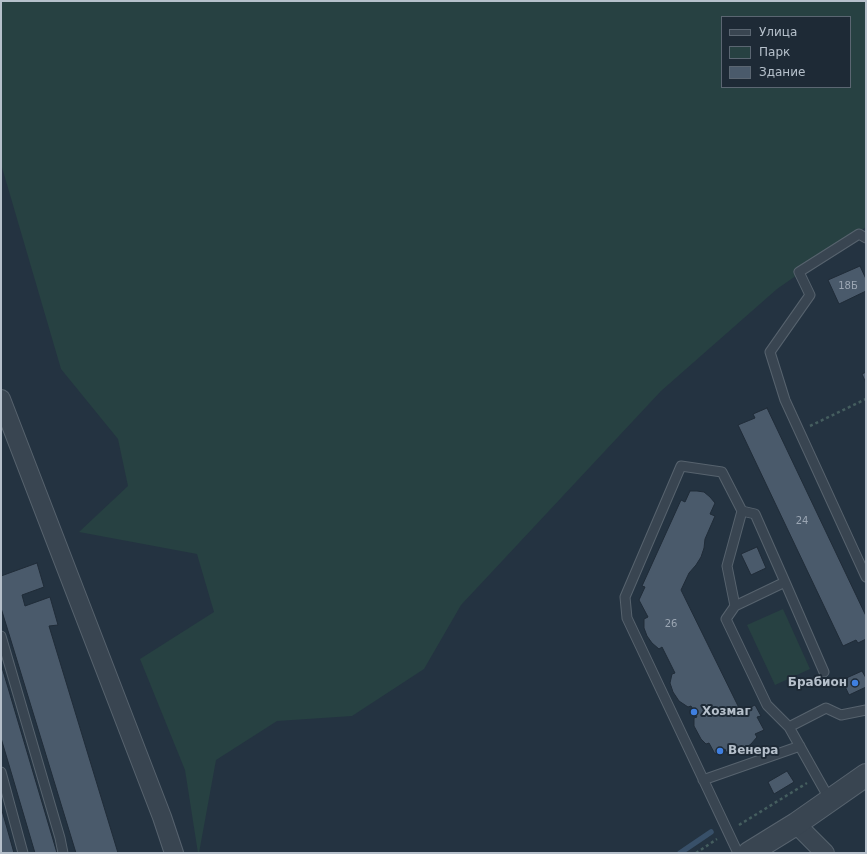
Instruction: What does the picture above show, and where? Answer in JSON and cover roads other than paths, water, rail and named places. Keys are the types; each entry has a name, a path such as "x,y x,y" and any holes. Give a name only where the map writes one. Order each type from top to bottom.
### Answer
{"street":[{"path":"1,399 162,817 174,853"},
{"path":"750,853 796,824 866,775"},
{"path":"796,824 825,853"}],"lane":[{"path":"866,238 859,234 799,272 810,295 770,352 785,400 866,576"},
{"path":"734,606 727,566 742,511 722,472 681,466 625,597 627,618 738,853"},
{"path":"742,511 755,514 824,672"},
{"path":"785,582 734,606 726,619 767,705 789,727 830,800"},
{"path":"1,636 60,838 63,853"},
{"path":"789,727 826,708 841,715 866,710"},
{"path":"703,780 800,746"},
{"path":"1,772 23,853"}],"waterway":[{"path":"680,853 711,832"}],"place":[{"name":"Брабион","path":"855,683"},
{"name":"Хозмаг","path":"694,712"},
{"name":"Венера","path":"720,751"}]}
